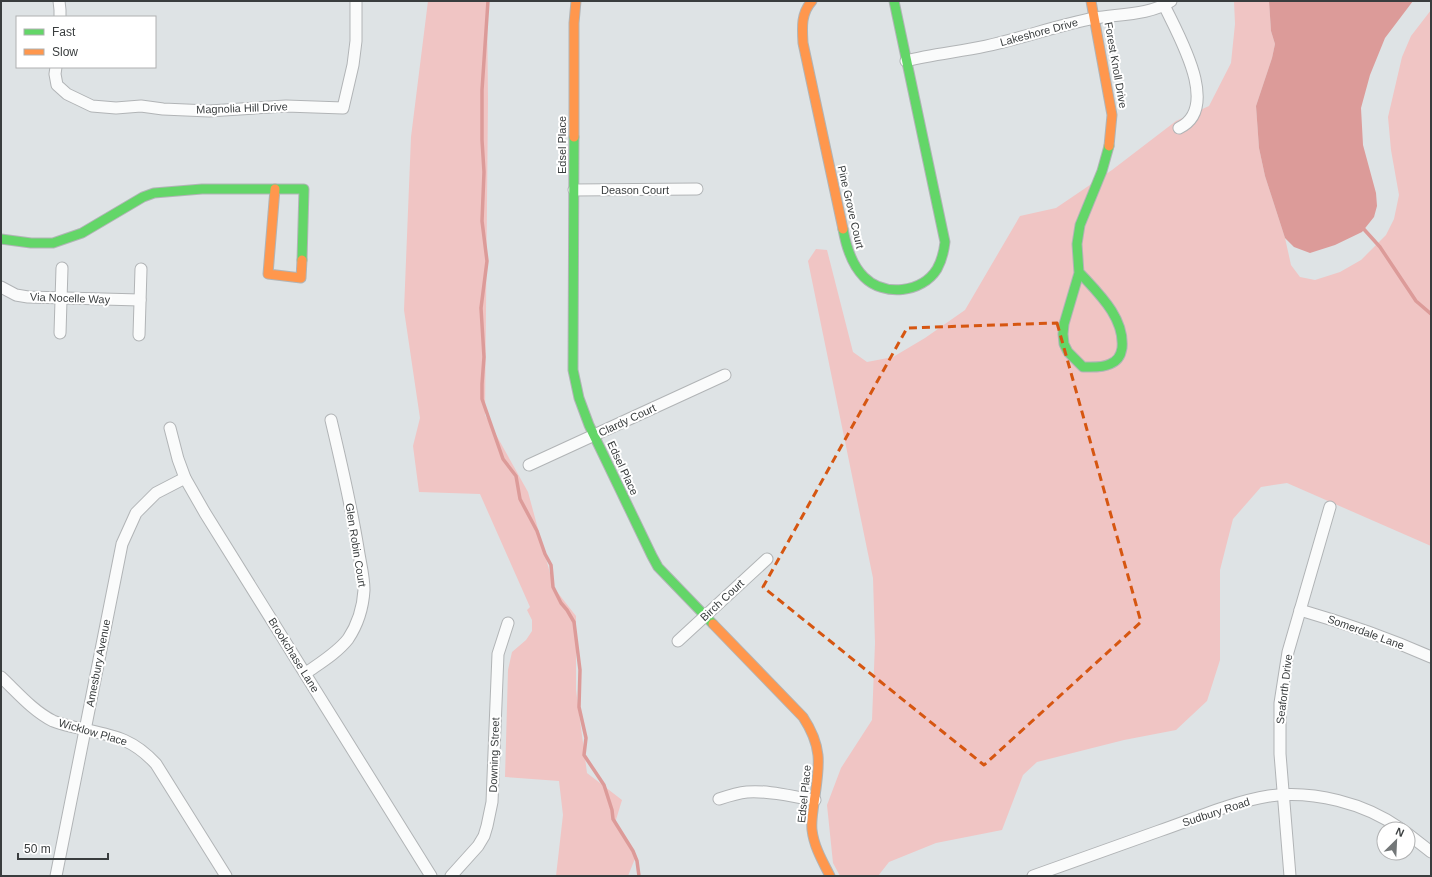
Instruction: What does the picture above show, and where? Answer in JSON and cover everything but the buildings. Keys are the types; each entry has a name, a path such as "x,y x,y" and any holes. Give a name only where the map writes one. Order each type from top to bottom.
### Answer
{"street":[{"path":"58,1 60,16"},
{"name":"Magnolia Hill Drive","path":"56,68 55,74 57,85 67,94 92,106 116,108 141,106 163,109 209,111 286,106 343,108 353,65 356,41 356,1"},
{"name":"Edsel Place","path":"576,1 574,23 573,370 575,389 581,407 645,546 658,567 803,717 810,727 818,746 820,762 812,824 814,839 830,876"},
{"name":"Pine Grove Court","path":"812,1 805,10 802,30 803,43 847,249 858,272 866,279 874,284 901,290 919,286 936,272 945,252 945,242 941,217 894,1"},
{"name":"Forest Knoll Drive","path":"1079,272 1116,319 1122,336 1122,353 1115,363 1101,367 1083,367 1067,351 1062,334 1079,272 1077,253 1078,234 1090,196 1104,164 1109,146 1112,115 1091,1"},
{"path":"1168,3 1191,62 1198,97 1196,109 1192,119 1186,125 1179,128"},
{"name":"Lakeshore Drive","path":"906,61 925,56 987,46 1095,18 1136,12 1168,3"},
{"path":"1,239 31,243 53,243 82,233 143,197 154,193 202,189 275,189 304,189 302,278 268,274 275,189"},
{"name":"Deason Court","path":"574,190 697,189"},
{"path":"60,333 62,268"},
{"path":"139,335 141,269"},
{"name":"Via Nocelle Way","path":"1,287 16,294 28,297 140,300"},
{"name":"Clardy Court","path":"529,465 725,375"},
{"name":"Glen Robin Court","path":"306,674 336,651 348,639 360,615 363,602 363,582 356,537 331,420"},
{"name":"Brookchase Lane","path":"170,428 178,459 185,478 205,513 431,876"},
{"name":"Amesbury Avenue","path":"56,876 122,544 136,513 156,493 185,478"},
{"name":"Seaforth Drive","path":"1290,876 1280,754 1280,703 1287,658 1330,507"},
{"name":"Birch Court","path":"678,641 767,559"},
{"name":"Somerdale Lane","path":"1300,610 1343,623 1431,657"},
{"name":"Downing Street","path":"451,876 478,846 487,826 492,802 498,654 508,623"},
{"name":"Wicklow Place","path":"1,677 44,715 53,720 64,725 117,737 132,743 146,753 156,764 226,876"},
{"path":"719,799 748,792 769,793 815,800"},
{"name":"Sudbury Road","path":"1033,876 1053,873 1245,801 1269,796 1306,796 1346,803 1371,812 1387,821"},
{"path":"1416,840 1431,852"}],"highlighted area":[{"path":"1057,323 1141,622 984,765 763,587 907,328"}],"shaded area":[{"path":"428,1 487,1 488,100 485,415 528,492 554,588 576,616 576,690 587,773 622,800 615,823 636,856 628,876 556,876 563,815 559,781 505,777 508,670 512,652 526,640 532,631 532,620 527,610 530,607 480,494 419,492 413,446 420,418 404,310 411,137"},
{"path":"1234,1 1269,1 1271,31 1275,44 1272,58 1256,106 1259,148 1265,176 1285,238 1291,265 1300,277 1315,280 1340,272 1361,260 1386,235 1394,219 1399,195 1391,150 1388,117 1402,57 1411,36 1431,10 1431,546 1287,483 1261,487 1233,519 1220,570 1220,660 1207,701 1176,730 1124,740 1037,762 1023,775 1002,830 936,843 889,862 878,876 840,876 833,863 827,805 841,768 872,720 875,643 873,578 808,261 816,249 827,250 853,352 867,362 893,357 925,338 965,310 1020,216 1056,208 1112,170 1176,121 1209,106 1231,63 1235,24"},
{"path":"1269,1 1413,1 1385,38 1370,75 1361,108 1363,145 1376,193 1377,206 1374,217 1362,232 1335,245 1310,253 1294,247 1285,238 1265,176 1259,148 1256,106 1272,58 1275,44 1271,31"}],"waterway":[{"path":"488,1 482,90 482,140 484,172 482,221 487,261 481,308 484,357 482,399 503,459 516,476 520,499 537,531 545,554 551,565 553,587 561,603 574,622 580,670 579,707 586,738 584,755 604,785 612,810 613,819 633,851 637,861 639,876"},
{"path":"1361,226 1380,247 1416,301 1431,314"}],"traffic: fast":[{"path":"843,229 852,261 859,272 872,283 882,288 902,290 922,283 937,269 943,252 945,242 894,1"},
{"path":"574,137 573,370 579,398 589,425 658,567 713,624"},
{"path":"1079,272 1108,306 1119,326 1122,337 1122,348 1119,358 1113,363 1104,366 1083,367 1068,352 1064,344 1063,334 1064,324 1079,273 1077,244 1080,225 1102,171 1109,146"},
{"path":"1,239 31,243 53,243 82,233 143,197 154,193 202,189 304,189 302,260"}],"traffic: slow":[{"path":"574,137 574,23 576,1"},
{"path":"812,1 804,15 803,43 843,229"},
{"path":"1091,1 1112,115 1109,146"},
{"path":"275,189 268,274 301,278 302,260"},
{"path":"713,624 803,717 810,728 817,749 818,758 812,830 817,848 830,876"}]}
